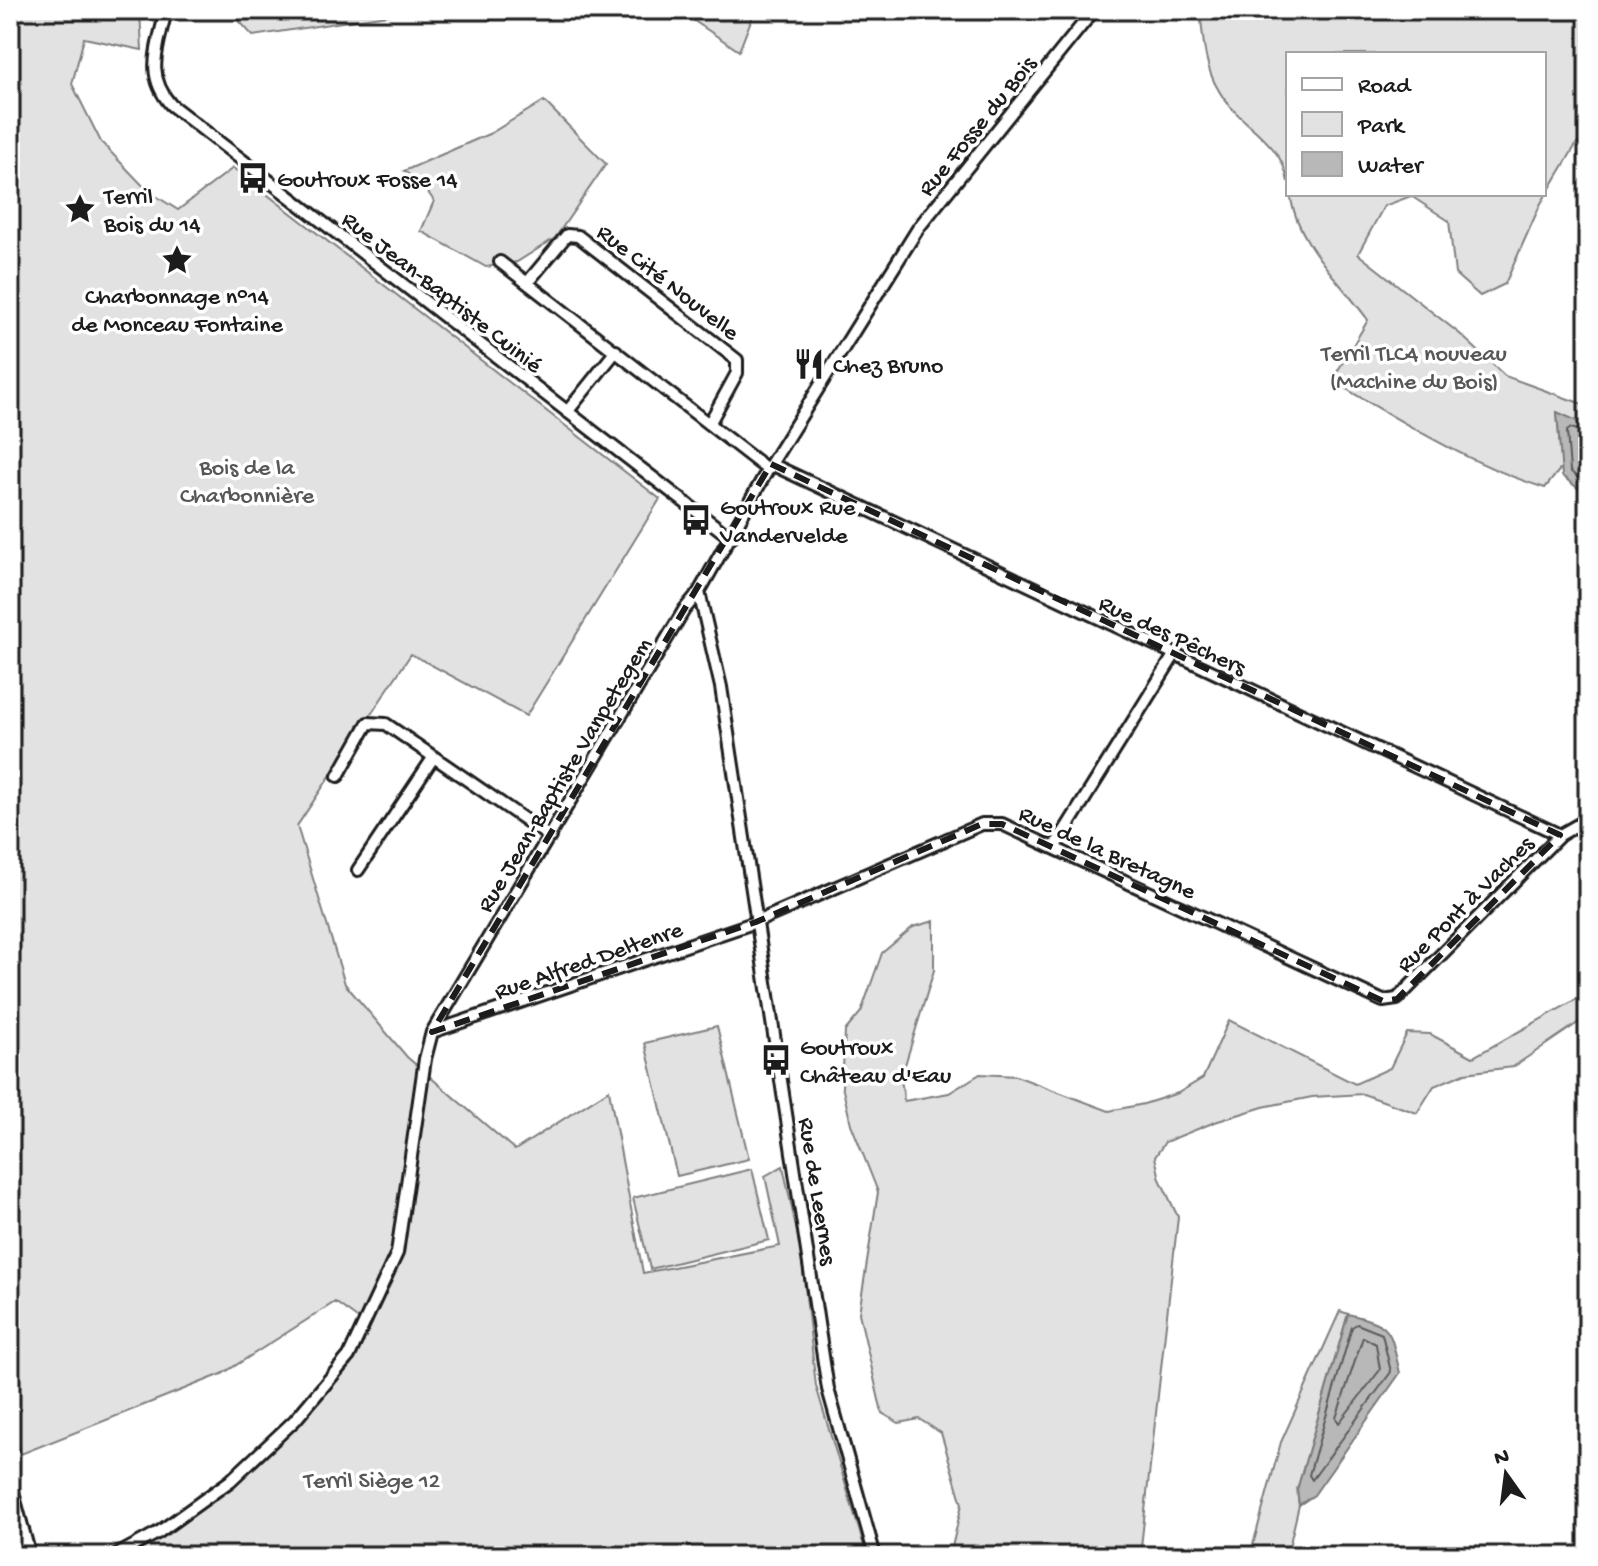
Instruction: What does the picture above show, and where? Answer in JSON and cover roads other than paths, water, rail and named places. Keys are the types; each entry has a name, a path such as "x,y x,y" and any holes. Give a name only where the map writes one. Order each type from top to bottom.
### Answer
{"highway":[{"path":"10,1497 26,1556"}],"street":[{"name":"Rue Jean-Baptiste Cuinié","path":"166,10 155,61 156,88 171,105 731,538"},
{"name":"Rue Fosse du Bois","path":"769,467 919,227 1094,10"},
{"name":"Rue Cité Nouvelle","path":"527,283 567,235 578,236 590,245 737,360 737,373 709,424"},
{"path":"500,262 769,467"},
{"path":"567,412 616,351"},
{"name":"Rue Jean-Baptiste Vanpetegem","path":"432,1032 684,610 699,592 769,467"},
{"name":"Rue des Pêchers","path":"769,467 1560,835"},
{"name":"Rue de Leernes","path":"699,592 721,687 828,1389 875,1556"},
{"path":"1054,848 1173,657"},
{"path":"338,776 368,723 386,724 550,837"},
{"path":"358,870 433,758"},
{"name":"Rue Pont à Vaches","path":"1397,999 1560,835 1588,819"},
{"name":"Rue de la Bretagne","path":"756,922 982,824 1002,824 1383,1001 1397,999"},
{"name":"Rue Alfred Deltenre","path":"432,1032 756,922"},
{"path":"115,1556 159,1532 230,1481 295,1420 349,1356 397,1253 416,1117 432,1032"}],"water":[{"path":"1557,412 1588,426 1588,496 1562,476"},
{"path":"1348,1314 1374,1322 1388,1332 1400,1373 1314,1495 1299,1505 1297,1490"}],"place":[{"name":"Goutroux Fosse 14","path":"253,178"},
{"name":"Terril Bois du 14","path":"80,209"},
{"name":"Charbonnage n°14 de Monceau Fontaine","path":"177,260"},
{"name":"Chez Bruno","path":"809,364"},
{"name":"Goutroux Rue Vandervelde","path":"696,520"},
{"name":"Goutroux Château d'Eau","path":"776,1060"}],"park label":[{"name":"Terril TLC4 nouveau (Machine du Bois)","path":"1414,366"},
{"name":"Bois de la Charbonnière","path":"247,480"},
{"name":"Terril Siège 12","path":"372,1479"}]}
